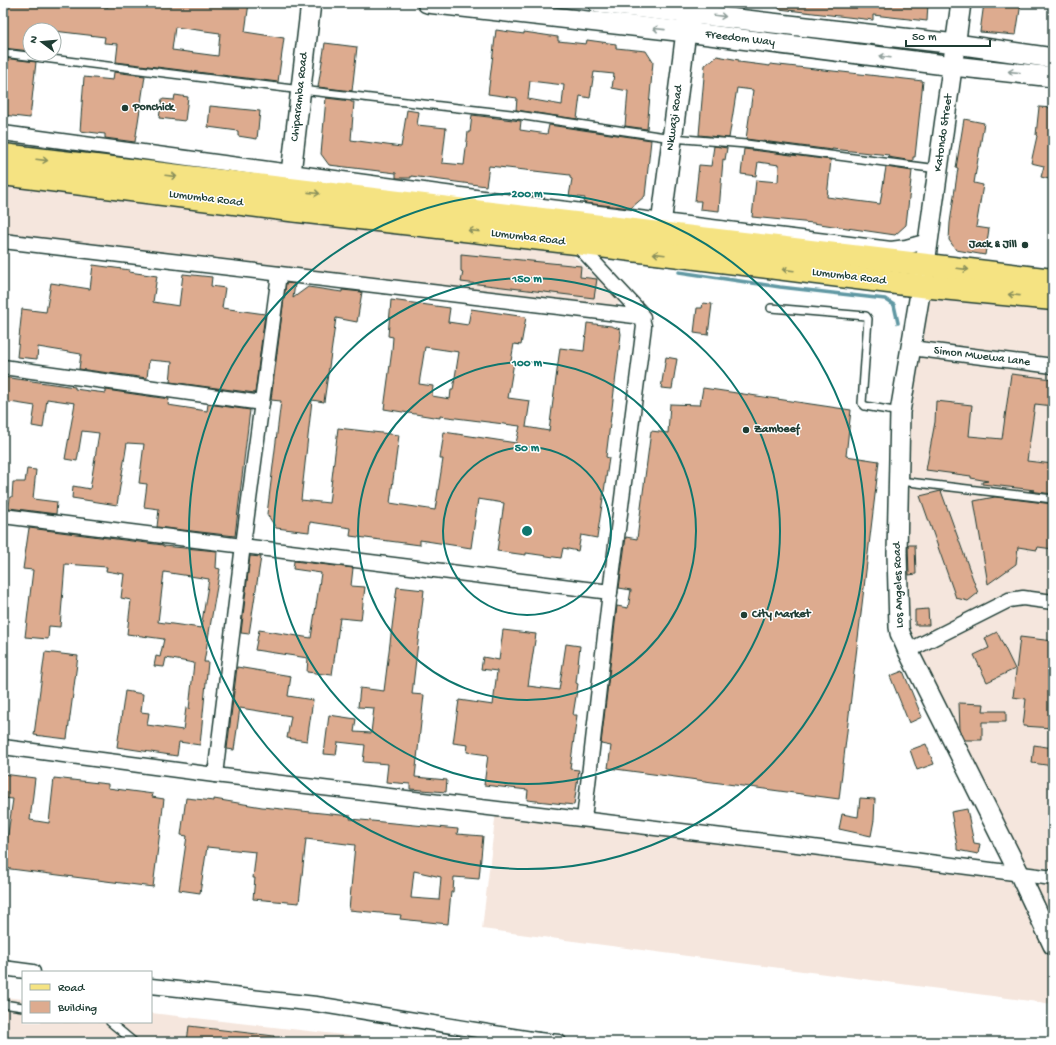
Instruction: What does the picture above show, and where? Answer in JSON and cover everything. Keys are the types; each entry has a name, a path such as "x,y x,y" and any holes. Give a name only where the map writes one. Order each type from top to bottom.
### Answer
{"main road":[{"name":"Chiparamba Road","path":"290,181 310,3"},
{"name":"Freedom Way","path":"427,3 686,32 953,66 1053,77"},
{"name":"Freedom Way","path":"598,3 688,8 1053,58"},
{"name":"Katondo Street","path":"925,264 961,3"},
{"name":"Nkwazi Road","path":"661,226 688,8"},
{"name":"Lumumba Road","path":"3,155 290,181 661,226 925,264 1053,280"},
{"name":"Lumumba Road","path":"3,174 921,286 1053,299"},
{"name":"Los Angeles Road","path":"925,264 900,412 897,553 900,633 1053,945"}],"street":[{"path":"3,134 290,181"},
{"path":"661,226 891,249 906,247 928,241"},
{"path":"3,241 643,317"},
{"path":"576,243 640,312 643,317 644,326 610,592 584,819"},
{"path":"215,775 243,545 279,274"},
{"name":"Simon Mwewa Lane","path":"911,348 1053,366"},
{"path":"3,367 262,403"},
{"path":"3,516 610,592"},
{"path":"908,651 1010,600 1023,598 1053,602"},
{"path":"3,747 215,775 584,819 1053,878"},
{"path":"3,968 26,971"},
{"path":"152,986 316,1004 539,1041 559,1042"}],"lane":[{"path":"3,53 301,90 511,114 672,138 746,144 938,169"},
{"path":"770,308 866,316 868,319 862,403 865,406 900,412"},
{"path":"898,481 1053,499"},
{"path":"3,1004 22,1007"},
{"path":"111,1023 134,1042"}],"shaded area":[{"path":"3,182 567,250 620,301 614,312 3,236"},
{"path":"922,286 1053,305 1053,944 901,630 900,419"},
{"path":"496,811 1010,880 1053,967 1053,1004 482,929"},
{"path":"3,997 22,999 22,1023 152,1023 152,1013 406,1042 3,1042"}],"building":[{"path":"3,3 73,3 108,7 108,3 249,3 245,32 284,38 278,82 116,62 118,44 104,43 105,37 62,32 62,22 22,22 22,50 3,48","holes":["175,27 220,33 218,56 172,50"]},
{"path":"779,3 928,3 927,21 873,15 873,20 779,9"},
{"path":"984,3 1021,3 1016,35 980,32"},
{"path":"496,30 558,37 558,41 586,44 587,40 616,44 616,48 646,51 653,62 647,129 625,126 628,91 612,88 614,74 594,72 590,98 580,96 577,119 516,110 517,98 488,94","holes":["530,81 564,85 562,105 528,99"]},
{"path":"325,43 357,47 352,91 318,87"},
{"path":"717,56 739,60 739,62 770,66 770,64 923,81 915,157 913,157 913,161 888,157 889,155 832,150 746,139 753,90 737,88 729,138 699,135 705,65"},
{"path":"3,58 22,60 22,62 36,62 30,118 3,115"},
{"path":"114,72 145,76 135,142 105,138 105,134 80,131 84,77 113,80"},
{"path":"175,95 188,97 185,121 159,118 162,99 174,100"},
{"path":"326,98 354,102 351,140 401,147 407,110 419,112 417,125 446,128 442,163 464,165 468,132 470,132 472,115 521,121 520,130 547,134 549,125 651,140 645,196 631,208 584,203 585,198 569,196 572,179 570,178 570,175 489,166 486,186 411,176 411,178 396,178 396,173 329,165 321,154"},
{"path":"210,106 260,111 257,139 238,136 238,131 208,127"},
{"path":"1039,107 1053,108 1053,180 1041,177 1044,166 1031,163 1037,136"},
{"path":"964,119 984,123 974,183 983,185 976,227 989,229 985,255 956,250 949,240 958,168 956,168"},
{"path":"714,146 727,148 725,160 723,159 719,211 700,209 701,201 695,201 699,165 711,166"},
{"path":"744,149 831,160 827,197 880,204 886,167 912,171 906,225 895,235 813,223 752,217 756,180 778,182 779,165 758,162 756,176 741,174"},
{"path":"461,254 581,266 580,277 597,279 594,298 461,282 463,272 461,271"},
{"path":"93,265 130,270 129,272 157,276 153,302 179,306 183,274 212,277 211,286 225,288 222,308 265,314 255,393 170,382 172,362 149,360 147,378 79,369 81,354 38,347 37,359 17,357 22,309 46,312 51,283 90,289"},
{"path":"286,283 295,284 293,298 308,287 342,292 342,290 362,292 357,322 336,318 324,402 312,400 301,500 329,503 338,428 399,435 390,503 435,510 443,459 440,459 444,432 516,443 520,426 440,416 440,418 384,409 393,337 388,336 391,300 450,308 448,322 468,325 471,309 526,317 521,345 514,344 511,361 514,362 508,398 530,401 526,427 549,431 560,348 584,351 587,323 611,326 620,329 621,334 606,457 609,458 597,538 581,535 578,551 563,548 561,558 497,551 504,503 478,499 471,548 420,540 420,545 350,536 351,528 310,522 309,532 276,528 267,514 281,401 271,400","holes":["425,347 459,352 453,390 451,390 450,399 432,396 433,386 419,384"]},
{"path":"703,303 712,304 708,335 694,333 697,308 702,308"},
{"path":"666,357 677,359 672,389 661,388"},
{"path":"1011,374 1053,379 1053,406 1035,404 1027,461 1053,464 1053,494 1029,491 1035,490 982,484 982,482 988,481 971,478 971,476 926,470 935,422 936,401 972,405 969,436 1002,439"},
{"path":"3,377 75,387 75,389 89,391 106,393 106,390 169,399 168,405 207,411 208,404 250,410 235,536 157,527 159,509 144,507 147,484 139,483 144,444 127,443 117,505 72,498 73,486 90,489 99,433 82,431 77,461 65,459 75,403 47,399 43,428 32,426 35,406 3,401"},
{"name":"City Market","path":"703,388 851,410 846,456 879,461 839,799 608,768 611,746 601,744 617,606 628,608 631,590 619,588 626,537 637,539 651,431 668,433 670,404 700,405"},
{"path":"27,469 36,470 33,499 57,502 56,514 9,508 10,497 12,497 13,482 25,482"},
{"path":"941,491 978,593 968,601 956,598 920,496"},
{"path":"995,497 1053,504 1053,549 1038,547 1037,550 1018,547 1016,564 988,584 974,501"},
{"path":"29,528 163,546 217,551 216,568 220,569 204,662 208,662 200,745 179,742 177,756 117,747 125,691 143,694 141,712 149,713 147,725 183,730 186,708 189,709 194,663 166,658 164,667 154,666 156,656 160,657 164,639 127,634 131,600 121,598 124,574 106,571 107,567 65,564 60,627 49,626 48,639 25,637 33,570 23,569","holes":["164,572 209,579 201,628 158,622"]},
{"path":"908,545 915,545 916,574 909,575"},
{"path":"250,556 261,557 249,634 241,633"},
{"path":"294,561 353,568 351,586 365,587 361,620 340,618 332,675 307,672 308,658 255,650 259,630 311,638 321,573 293,569"},
{"path":"397,587 424,590 412,694 424,695 415,777 447,780 446,792 410,789 410,784 386,782 388,764 363,762 365,745 338,742 336,755 324,754 329,715 356,719 354,732 371,733 374,708 358,707 360,688 384,691"},
{"path":"928,609 929,625 915,625 915,610"},
{"path":"503,630 536,634 528,686 559,690 566,644 580,646 576,683 578,684 573,715 577,715 570,769 579,770 574,805 527,800 528,790 484,785 488,755 467,752 468,745 453,743 459,700 493,705 497,671 481,669 483,657 499,660"},
{"path":"997,632 1015,669 987,682 974,655 989,648 985,638"},
{"path":"1020,637 1053,641 1049,679 1053,680 1053,728 1023,726 1026,699 1013,697"},
{"path":"45,652 78,656 67,739 34,735"},
{"path":"237,667 291,676 288,696 313,700 307,741 287,738 291,716 240,708 234,750 227,749"},
{"path":"903,671 922,717 909,723 890,676"},
{"path":"959,703 984,704 983,711 1006,711 1006,722 982,722 982,740 965,740 960,730"},
{"path":"926,744 934,764 917,770 910,750"},
{"path":"1034,745 1053,748 1053,766 1032,763"},
{"path":"3,774 35,778 30,820 49,823 54,778 108,784 108,788 153,794 152,797 164,799 153,887 3,868 13,799 3,798"},
{"path":"186,798 214,801 214,799 262,807 351,816 350,819 458,829 457,834 483,836 479,879 454,877 448,924 400,919 401,915 349,910 355,845 306,839 299,903 253,899 255,878 253,878 256,852 207,847 200,893 179,890 187,836 181,835","holes":["414,871 441,877 439,900 411,898"]},
{"path":"860,798 875,799 874,820 871,836 839,829 842,814 858,817"},
{"path":"967,809 974,843 980,844 978,854 957,850 951,812"},
{"path":"189,1026 274,1036 274,1042 187,1042"}],"waterway":[{"path":"679,272 780,287 885,299 894,305 898,323"}],"place":[{"name":"Ponchick","path":"125,108"},
{"name":"Jack & Jill","path":"1025,245"},
{"name":"Zambeef","path":"746,430"},
{"name":"City Market","path":"744,615"}]}
